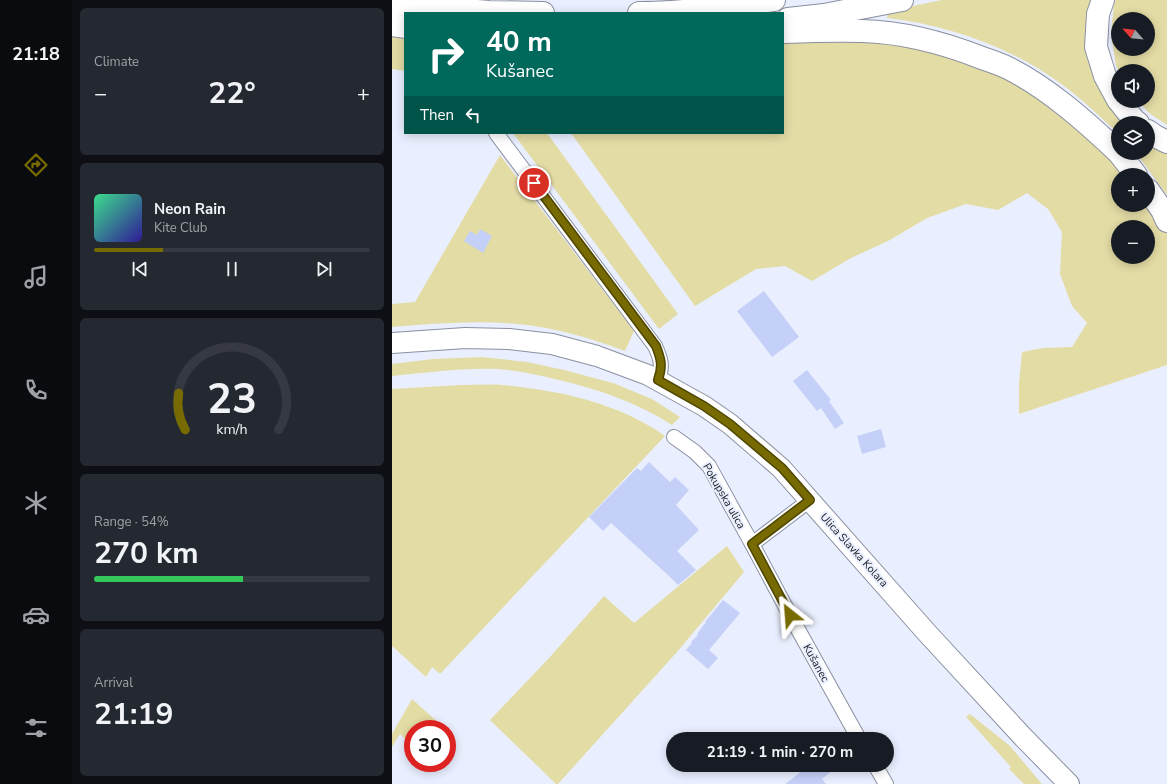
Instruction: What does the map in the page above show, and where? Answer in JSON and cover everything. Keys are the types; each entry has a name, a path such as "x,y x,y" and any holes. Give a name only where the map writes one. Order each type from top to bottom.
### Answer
{"highway":[{"path":"668,12 774,0"},
{"path":"784,20 824,15 902,0"},
{"path":"1103,0 1098,14 1096,47 1105,76 1111,87"},
{"path":"392,4 489,12"},
{"path":"392,25 404,27"},
{"path":"784,32 862,31 904,35 936,42 970,53 1007,68 1035,84 1068,107 1111,145"},
{"path":"1124,108 1131,116"},
{"path":"1155,136 1167,142"},
{"path":"1155,200 1167,221"}],"main road":[{"name":"Ulica Slavka Kolara","path":"392,343 464,338 509,339 552,344 597,356 625,366 658,380 704,406 730,424 782,468 928,634 1023,737 1069,784"}],"street":[{"path":"497,134 656,346 661,365 658,380"},
{"name":"Pokupska ulica","path":"674,437 687,445 708,466 752,544"},
{"path":"752,544 810,500"},
{"name":"Kušanec","path":"752,544 801,636 855,732"},
{"path":"879,772 886,784"}],"shaded area":[{"path":"942,0 1095,0 1091,18 1111,73 1111,108 1124,108 1126,116 1111,116 1111,127 1083,101 1060,83 1041,70 999,48 955,32 933,26 887,18 888,11"},
{"path":"1116,0 1167,0 1167,125 1149,113 1144,108 1155,108 1155,64 1116,64 1114,56 1155,56 1155,12 1113,12 1114,3"},
{"path":"392,32 404,33 404,71 392,69"},
{"path":"882,37 940,50 1037,91 1111,157 1111,160 1114,160 1123,168 1111,168 1111,212 1153,212 1167,231 1167,365 1019,414 1019,383 1022,352 1043,348 1072,347 1087,323 1072,306 1060,274 1062,232 1048,209 1027,193 998,210 966,204 927,218 890,240 851,258 812,281 785,266 756,269 695,306 572,134 784,134 784,41"},
{"path":"514,134 548,134 678,314 659,329"},
{"path":"1155,142 1167,149 1167,195 1155,179 1155,168 1147,168 1141,160 1155,160"},
{"path":"500,155 634,331 625,351 572,334 531,325 470,322 392,327 392,304 415,302"},
{"path":"482,357 527,362 613,383 652,399 680,417 672,425 631,403 589,388 512,370 470,369 392,376 392,364 433,359"},
{"path":"460,385 503,385 553,392 587,400 635,418 665,436 440,674 432,667 426,677 392,646 392,389"},
{"path":"727,546 744,572 677,652 558,784 556,784 490,720 549,658 604,596 634,623"},
{"path":"412,699 435,720 404,720 404,738 400,734 392,747 392,734"},
{"path":"970,714 1010,746 1042,784 1024,784 1009,769 1011,767 966,717"}],"building":[{"path":"480,229 492,236 483,253 464,241 470,231 477,235"},
{"path":"764,291 799,337 772,357 737,311"},
{"path":"807,370 831,400 829,401 844,423 835,429 821,408 817,411 793,381"},
{"path":"881,429 886,447 862,454 857,436"},
{"path":"649,462 670,482 675,477 689,490 676,505 699,530 677,551 696,570 678,585 611,523 603,531 589,517 637,468 641,471"},
{"path":"723,600 740,613 709,650 718,658 708,669 686,650 698,635 697,634 705,622"},
{"path":"801,772 830,772 822,779 826,784 785,784"}],"route":[{"path":"534,183 656,346 660,359 661,371 658,380 704,406 730,424 782,468 810,500 752,544 790,615"}]}
